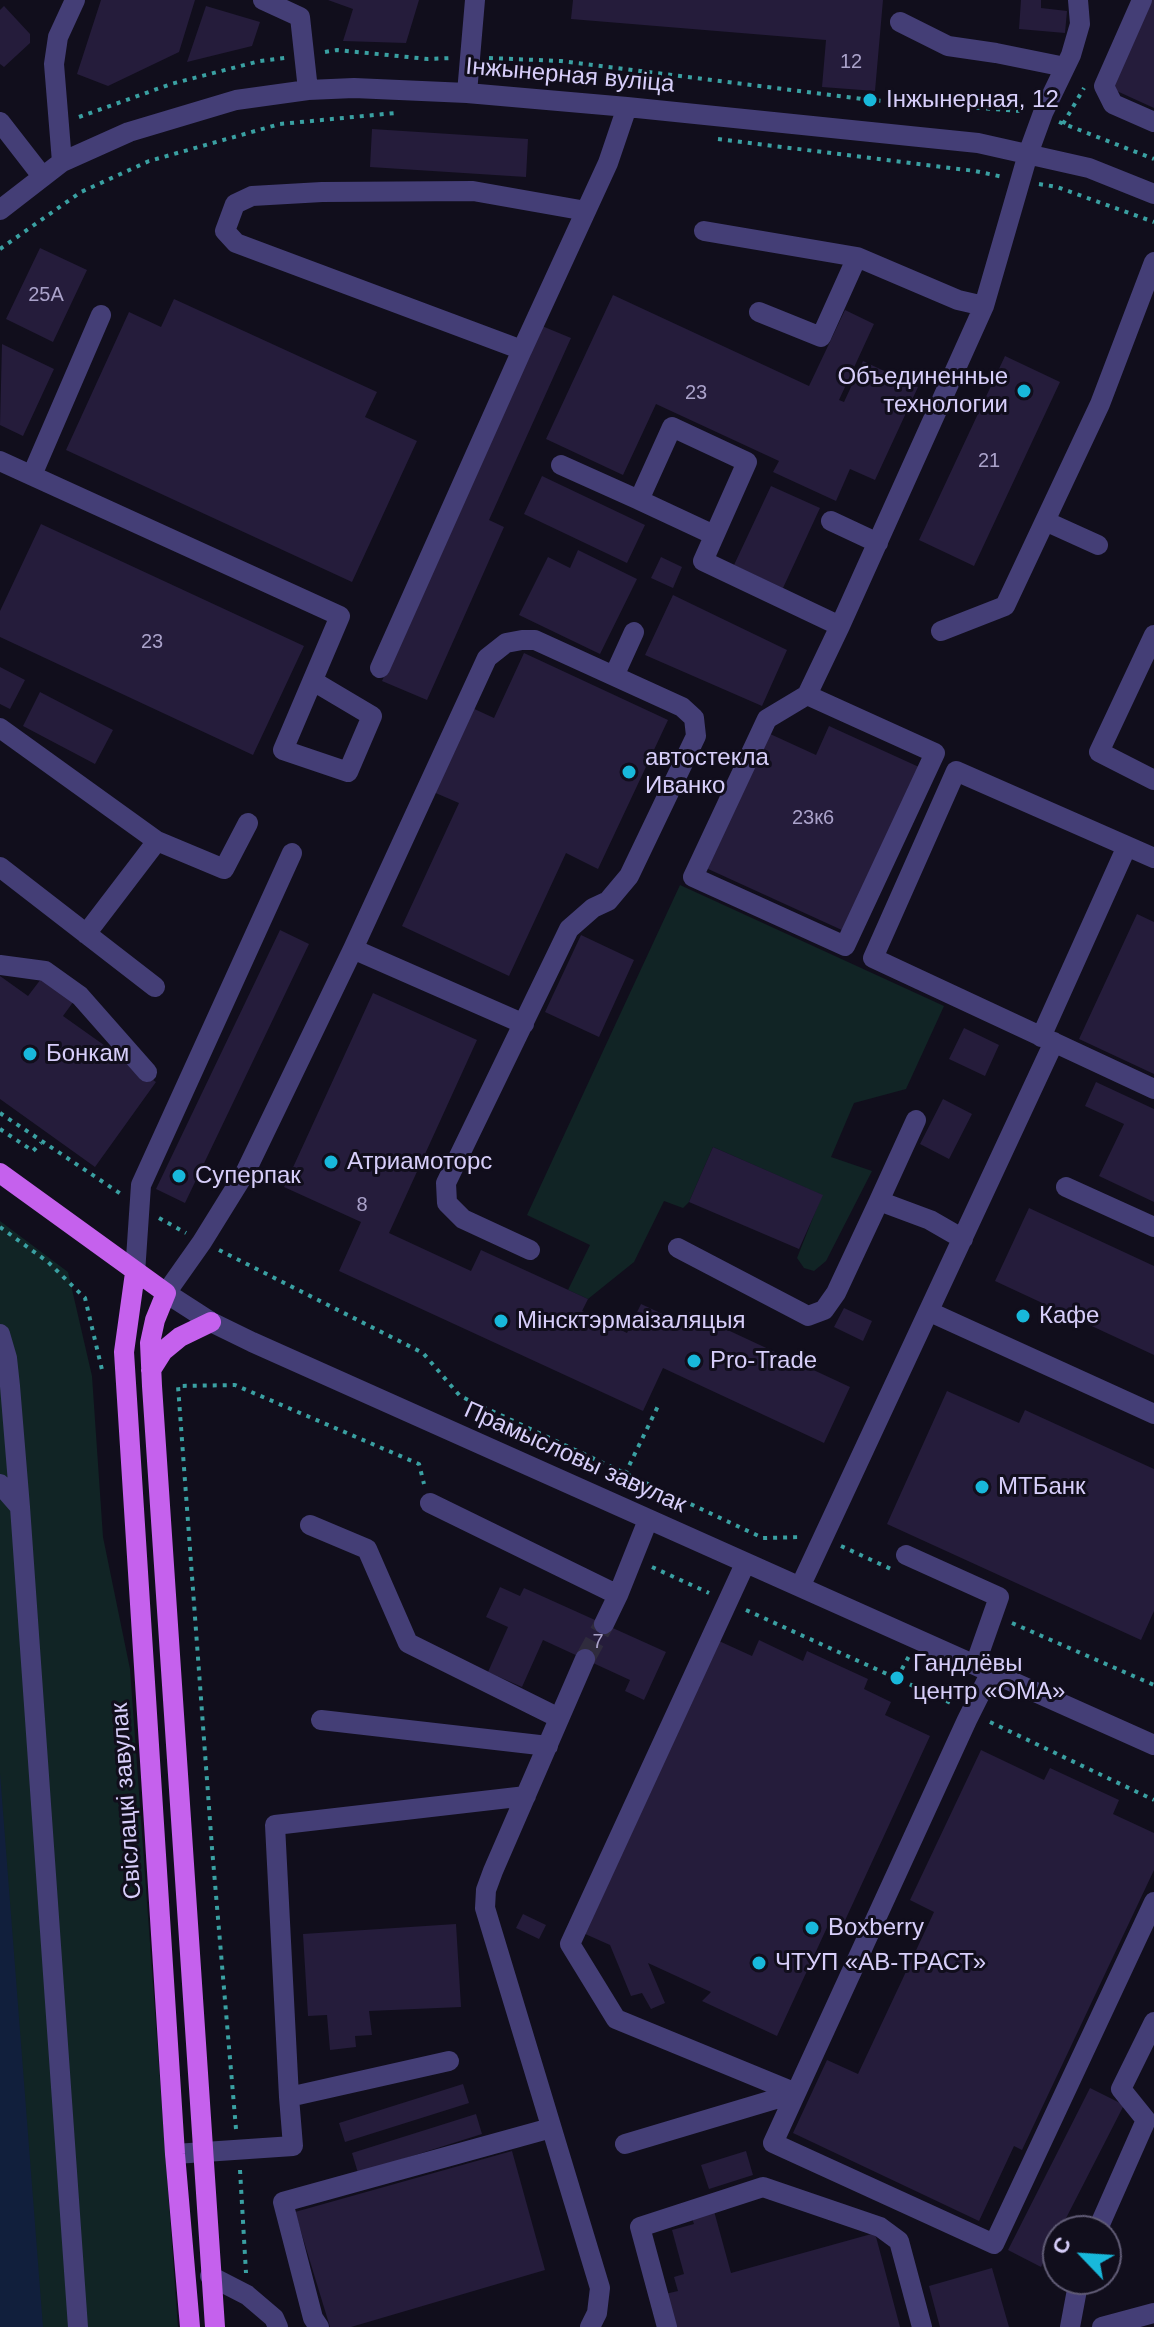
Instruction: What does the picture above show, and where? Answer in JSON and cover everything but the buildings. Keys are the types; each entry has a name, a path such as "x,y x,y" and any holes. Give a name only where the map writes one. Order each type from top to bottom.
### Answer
{"main road":[{"name":"Прамысловы завулак","path":"0,1173 166,1293"},
{"name":"Свіслацкі завулак","path":"135,1273 124,1352 175,2154 190,2327"},
{"path":"166,1293 150,1343 151,1370 215,2327"},
{"path":"151,1370 163,1351 180,1337 211,1322"}],"street":[{"path":"62,162 54,64 58,37 75,0"},
{"path":"263,0 300,17 308,90"},
{"path":"467,93 475,0"},
{"path":"807,695 935,753 845,946 693,877 767,719 807,695 984,306 1028,154 1080,24 1078,0"},
{"path":"1142,0 1104,86 1113,104 1154,122"},
{"path":"900,22 948,46 1065,67"},
{"name":"Інжынерная вуліца","path":"3,202 62,162 129,132 236,100 308,90 354,88 467,93 627,107 978,143 1089,168 1154,194"},
{"path":"380,668 608,163 627,107"},
{"path":"0,122 42,176"},
{"path":"522,350 236,243 225,231 235,204 252,196 322,192 473,191 586,211"},
{"path":"704,231 857,257 958,300 984,306"},
{"path":"759,312 821,337 857,257"},
{"path":"941,631 1005,606 1100,404 1154,262"},
{"path":"32,475 101,315"},
{"path":"639,500 672,427 747,462 703,561 840,626"},
{"path":"0,461 340,616 283,750 348,772 372,716 313,681"},
{"path":"561,465 714,535"},
{"path":"831,521 878,543"},
{"path":"1045,521 1098,545"},
{"path":"614,676 634,632"},
{"path":"1154,635 1099,752 1154,780"},
{"path":"166,1293 246,1171 353,949 487,658 506,643 535,640 682,707 694,718 696,736 629,876 608,901 593,908 569,929 446,1183 447,1203 463,1219 530,1250"},
{"path":"0,728 157,841 224,869 248,823"},
{"path":"1154,858 956,771 873,958 1154,1089"},
{"path":"86,934 157,841"},
{"path":"800,1587 963,1239 1127,846"},
{"path":"135,1273 141,1185 292,853"},
{"path":"0,867 155,987"},
{"path":"353,949 524,1024"},
{"path":"0,965 45,971 80,996 147,1072"},
{"path":"678,1248 808,1316 824,1310 836,1293 916,1120"},
{"path":"1066,1187 1154,1227"},
{"path":"879,1201 930,1220 963,1239"},
{"name":"Прамысловы завулак","path":"166,1293 211,1322 745,1564 1154,1744"},
{"path":"930,1312 1154,1414"},
{"path":"0,1334 7,1358 20,1507 78,2327"},
{"path":"0,1484 20,1507"},
{"path":"430,1503 618,1595"},
{"path":"604,1624 648,1520"},
{"path":"310,1525 367,1549 408,1643 559,1718"},
{"path":"745,1564 570,1944 616,2019 796,2093"},
{"path":"902,1564 999,1597 992,1614 983,1669 970,1712 773,2143 994,2244 1154,1902"},
{"path":"585,1659 486,1890 485,1908 600,2288 597,2313 590,2327"},
{"path":"321,1720 548,1746"},
{"path":"175,2154 293,2146 275,1825 526,1796"},
{"path":"1104,2215 1150,2112 1121,2089 1154,2022"},
{"path":"289,2097 449,2061"},
{"path":"625,2144 796,2093"},
{"path":"319,2327 313,2318 283,2202 551,2128"},
{"path":"667,2327 640,2227 763,2187 880,2227 899,2241 922,2327"},
{"path":"210,2276 247,2295 274,2318 278,2327"},
{"path":"1070,2327 1076,2295"},
{"path":"1102,2327 1154,2313"}],"path":[{"path":"0,249 81,192 149,161 280,124 399,112"},
{"path":"713,139 975,171 1057,187 1154,222"},
{"path":"0,1113 141,1208 423,1353 460,1396 763,1538 823,1537 902,1564"},
{"path":"0,1138 2,1130 33,1151 41,1143"},
{"path":"0,1227 48,1262 85,1298 103,1374"},
{"path":"247,2295 178,1386 235,1385 419,1464 430,1503"},
{"path":"625,1474 659,1404"},
{"path":"992,1614 1154,1685"},
{"path":"844,1655 1154,1800"}],"green space":[{"path":"680,885 944,1006 906,1089 854,1103 831,1157 872,1171 826,1261 814,1271 804,1268 797,1258 822,1195 713,1147 689,1202 683,1208 664,1201 634,1262 588,1299 568,1290 590,1245 527,1215"},
{"path":"0,1221 68,1272 92,1376 103,1537 130,1669 178,2327 0,2327"}],"water":[{"path":"0,1773 43,2327 0,2327"}],"tunnel":[{"path":"585,1659 604,1624"}],"place":[{"name":"Інжынерная, 12","path":"870,100"},
{"name":"Объединенные технологии","path":"1024,391"},
{"name":"автостекла Иванко","path":"629,772"},
{"name":"Бонкам","path":"30,1054"},
{"name":"Атриамоторс","path":"331,1162"},
{"name":"Суперпак","path":"179,1176"},
{"name":"Кафе","path":"1023,1316"},
{"name":"Мінсктэрмаізаляцыя","path":"501,1321"},
{"name":"Pro-Trade","path":"694,1361"},
{"name":"МТБанк","path":"982,1487"},
{"name":"Гандлёвы центр «ОМА»","path":"897,1678"},
{"name":"Boxberry","path":"812,1928"},
{"name":"ЧТУП «АВ-ТРАСТ»","path":"759,1963"}]}
